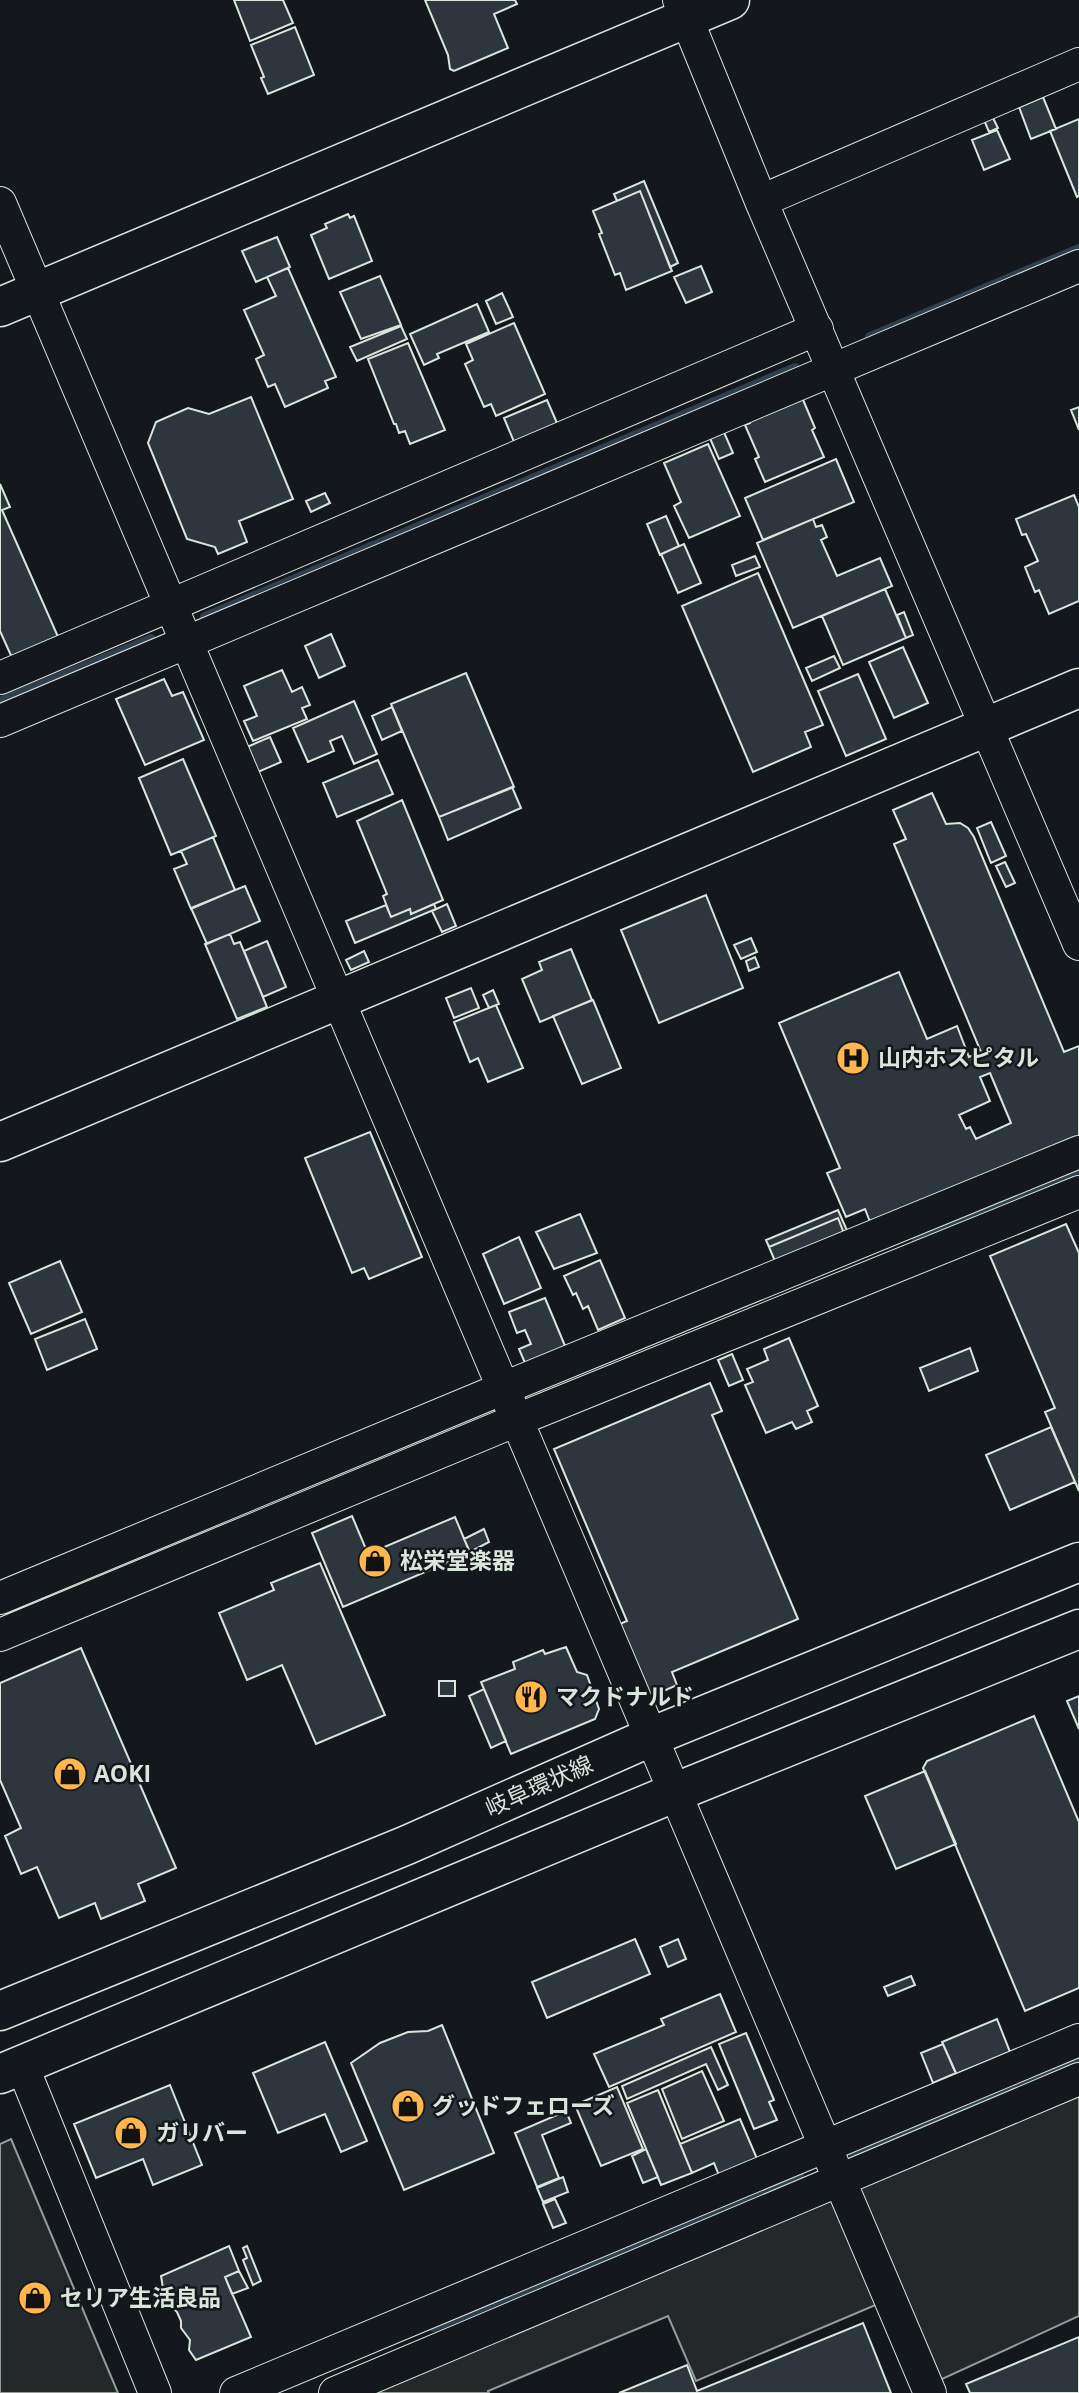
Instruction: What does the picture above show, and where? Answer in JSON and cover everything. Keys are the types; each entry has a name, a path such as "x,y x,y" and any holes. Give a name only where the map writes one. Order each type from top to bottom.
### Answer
{"main road":[{"path":"0,307 682,9 730,0"},
{"path":"0,1142 1079,688"},
{"name":"岐阜環状線","path":"0,2011 407,1845 653,1736 1079,1562"},
{"path":"11,2070 676,1792 1079,1629"}],"street":[{"path":"682,9 761,201 1079,944"},
{"path":"761,201 1079,64"},
{"path":"0,203 930,2393"},
{"path":"0,721 1079,266"},
{"path":"0,678 817,329"},
{"path":"0,1598 1079,1152"},
{"path":"0,1635 517,1420 1079,1192"},
{"path":"236,2393 1079,2040"},
{"path":"11,2070 155,2393"},
{"path":"335,2393 1079,2079"}],"shaded area":[{"path":"1079,2090 1079,2316 927,2386 851,2191"},
{"path":"11,2139 118,2393 0,2393 0,2144"},
{"path":"831,2196 878,2304 696,2381 668,2316 488,2391 489,2393 328,2393"}],"building":[{"path":"234,0 283,0 293,23 250,41"},
{"path":"425,0 515,0 517,4 494,14 508,48 454,71 450,69 448,55"},
{"path":"295,27 314,75 268,94 251,45"},
{"path":"1043,97 1056,129 1031,139 1019,107"},
{"path":"992,116 998,128 989,132 984,120"},
{"path":"1079,119 1079,196 1077,197 1050,131"},
{"path":"997,130 1010,159 984,170 972,140"},
{"path":"644,181 678,263 670,267 640,191 617,201 614,194"},
{"path":"640,191 672,271 626,290 620,273 615,275 593,211"},
{"path":"348,214 350,218 354,216 372,261 329,279 311,235 327,228 325,224"},
{"path":"277,237 290,267 256,282 242,251"},
{"path":"701,266 712,292 686,303 674,277"},
{"path":"288,268 336,377 325,381 328,388 285,407 275,384 268,387 256,359 264,355 244,310 276,296 267,277"},
{"path":"380,276 401,325 361,339 340,292"},
{"path":"502,293 513,317 496,324 486,301"},
{"path":"477,304 489,332 437,354 439,358 424,365 410,334"},
{"path":"514,323 545,394 496,416 491,404 484,407 465,364 473,360 466,344"},
{"path":"401,326 407,339 357,361 350,347"},
{"path":"408,343 445,430 410,444 405,431 399,433 394,424 368,359"},
{"path":"801,395 824,457 765,482 755,459 759,457 745,425 750,423 748,419"},
{"path":"251,397 293,499 239,521 247,542 218,554 215,547 187,539 148,443 156,422 188,408 209,414"},
{"path":"547,400 560,430 517,449 504,418"},
{"path":"1079,407 1079,430 1071,410"},
{"path":"723,430 733,453 719,459 709,436"},
{"path":"708,444 740,516 689,538 674,506 681,502 664,463"},
{"path":"836,459 854,502 763,540 745,498"},
{"path":"0,484 10,507 2,510 59,639 13,660 0,631"},
{"path":"325,493 330,503 311,512 306,501"},
{"path":"1074,495 1079,507 1079,601 1049,614 1039,590 1035,592 1025,567 1038,561 1026,534 1022,535 1016,519"},
{"path":"666,516 679,546 660,555 647,524"},
{"path":"813,519 816,527 822,525 827,537 821,540 837,576 880,558 892,586 793,628 757,543"},
{"path":"684,544 701,583 678,593 661,554"},
{"path":"755,556 760,567 736,576 732,565"},
{"path":"758,573 823,725 805,732 811,747 753,772 682,606"},
{"path":"885,589 906,638 843,665 822,616"},
{"path":"904,612 913,635 906,638 897,615"},
{"path":"331,634 345,666 319,678 305,646"},
{"path":"903,647 928,703 894,718 869,662"},
{"path":"834,656 840,668 812,681 806,668"},
{"path":"282,670 292,692 302,687 310,705 302,708 307,719 253,741 244,721 257,716 244,686"},
{"path":"466,673 514,787 439,817 391,704"},
{"path":"858,674 886,739 846,756 818,691"},
{"path":"164,679 172,696 183,692 204,740 145,765 116,699"},
{"path":"354,701 377,754 354,764 342,736 330,741 334,751 308,762 293,728"},
{"path":"392,707 402,731 382,740 372,716"},
{"path":"270,737 281,762 258,772 247,747"},
{"path":"183,759 216,836 171,855 139,778"},
{"path":"378,760 393,794 337,817 323,783"},
{"path":"512,787 521,808 448,840 439,817"},
{"path":"932,793 946,824 960,823 968,828 974,837 1064,1052 1079,1046 1079,1139 872,1227 865,1209 846,1217 827,1173 840,1168 779,1023 899,972 927,1039 957,1026 969,1057 981,1052 894,844 906,839 893,810","holes":["990,1073 1011,1123 976,1139 970,1127 966,1129 959,1115 990,1101 980,1077"]},
{"path":"402,800 443,900 411,914 410,909 391,917 383,896 387,894 357,821"},
{"path":"991,822 1006,856 991,863 977,828"},
{"path":"213,837 235,890 191,909 174,869 187,864 181,851"},
{"path":"1005,862 1015,883 1006,887 996,866"},
{"path":"245,886 260,921 207,944 191,908"},
{"path":"706,895 743,988 659,1023 621,930"},
{"path":"434,904 436,909 355,943 346,921 386,905 391,917 410,909 411,914"},
{"path":"447,904 456,926 442,932 432,911"},
{"path":"230,934 234,944 240,942 267,1007 237,1019 205,944"},
{"path":"751,938 757,952 741,959 734,945"},
{"path":"267,941 286,987 263,997 244,951"},
{"path":"571,949 592,1000 540,1022 522,979 542,970 539,962"},
{"path":"364,951 369,962 351,970 346,960"},
{"path":"755,957 759,967 749,971 746,961"},
{"path":"471,988 479,1008 454,1018 446,998"},
{"path":"493,990 499,1004 489,1008 483,995"},
{"path":"593,1000 621,1068 582,1084 553,1016"},
{"path":"496,1005 523,1068 488,1082 478,1058 470,1062 454,1022"},
{"path":"370,1132 422,1257 369,1279 364,1268 352,1273 305,1158"},
{"path":"838,1210 849,1235 845,1236 838,1218 769,1247 766,1240"},
{"path":"580,1214 597,1253 554,1269 536,1232"},
{"path":"838,1218 845,1236 777,1266 769,1247"},
{"path":"1066,1224 1079,1253 1079,1491 1045,1412 1055,1408 990,1256"},
{"path":"519,1237 541,1288 504,1304 483,1254"},
{"path":"600,1260 625,1318 598,1330 588,1306 583,1309 564,1276"},
{"path":"60,1261 82,1312 31,1334 9,1283"},
{"path":"545,1298 568,1353 528,1370 519,1349 531,1344 525,1330 517,1333 509,1312"},
{"path":"85,1319 97,1349 47,1370 35,1339"},
{"path":"789,1338 818,1406 807,1411 812,1422 796,1429 792,1422 766,1433 745,1385 753,1382 747,1369 768,1360 764,1349"},
{"path":"970,1348 978,1371 929,1391 920,1368"},
{"path":"732,1354 743,1380 729,1386 718,1360"},
{"path":"710,1383 722,1411 712,1415 798,1619 672,1672 677,1685 646,1699 615,1626 627,1621 554,1449"},
{"path":"1051,1427 1075,1482 1010,1510 986,1455"},
{"path":"352,1516 368,1554 455,1517 470,1553 343,1607 312,1533"},
{"path":"484,1529 489,1542 470,1552 464,1539"},
{"path":"320,1563 385,1715 316,1744 282,1665 247,1680 219,1613 274,1590 271,1583"},
{"path":"566,1647 577,1672 587,1675 599,1709 595,1719 511,1754 481,1682 515,1669 513,1662 543,1650 545,1654"},
{"path":"81,1648 176,1868 138,1884 145,1901 101,1919 95,1903 59,1918 37,1867 21,1874 5,1836 21,1828 0,1780 0,1683"},
{"path":"439,1681 455,1681 455,1696 439,1696"},
{"path":"484,1689 506,1741 491,1748 469,1696"},
{"path":"1079,1696 1079,1729 1067,1701"},
{"path":"1034,1716 1079,1822 1079,1988 1025,2011 923,1768 927,1761"},
{"path":"925,1771 956,1844 896,1869 865,1796"},
{"path":"635,1939 650,1974 547,2018 532,1982"},
{"path":"678,1939 686,1959 668,1967 660,1947"},
{"path":"911,1976 915,1985 888,1996 884,1987"},
{"path":"720,1994 736,2032 609,2087 594,2054 664,2025 661,2019"},
{"path":"997,2019 1010,2052 956,2074 942,2042"},
{"path":"442,2025 494,2153 404,2190 351,2063 380,2043 408,2032 428,2031"},
{"path":"746,2033 774,2100 769,2102 777,2120 754,2129 719,2044"},
{"path":"325,2042 367,2141 341,2152 325,2114 278,2133 253,2073"},
{"path":"943,2044 956,2073 933,2083 921,2053"},
{"path":"711,2047 728,2085 718,2090 706,2064 627,2099 622,2086"},
{"path":"702,2071 724,2121 682,2139 662,2089"},
{"path":"170,2085 202,2165 153,2185 143,2159 96,2178 74,2124"},
{"path":"617,2087 643,2149 601,2166 575,2105"},
{"path":"658,2090 692,2173 661,2185 627,2103"},
{"path":"566,2111 571,2123 542,2135 559,2178 537,2187 515,2133"},
{"path":"740,2119 758,2161 720,2178 714,2163 692,2173 680,2144"},
{"path":"646,2149 658,2177 643,2183 632,2156"},
{"path":"563,2177 568,2192 543,2202 537,2188"},
{"path":"555,2199 566,2223 553,2228 543,2204"},
{"path":"229,2246 239,2271 225,2277 251,2337 196,2360 189,2350 190,2340 181,2328 181,2321 172,2307 169,2293 163,2288 161,2276"},
{"path":"247,2246 261,2281 253,2285 243,2260 247,2258 243,2248"},
{"path":"239,2271 248,2288 232,2294 225,2277"},
{"path":"863,2323 891,2393 619,2393 687,2365 697,2391"},
{"path":"1079,2337 1079,2393 970,2393 966,2384"}],"waterway":[{"path":"870,337 1079,249"},
{"path":"205,617 795,368"},
{"path":"0,702 151,639"},
{"path":"917,1241 1079,1173"},
{"path":"853,2153 1079,2058"},
{"path":"434,2327 799,2175"}],"place":[{"name":"山内ホスピタル","path":"853,1058"},
{"name":"松栄堂楽器","path":"375,1561"},
{"name":"マクドナルド","path":"531,1697"},
{"name":"AOKI","path":"70,1774"},
{"name":"グッドフェローズ","path":"408,2106"},
{"name":"ガリバー","path":"131,2133"},
{"name":"セリア生活良品","path":"35,2298"}]}
